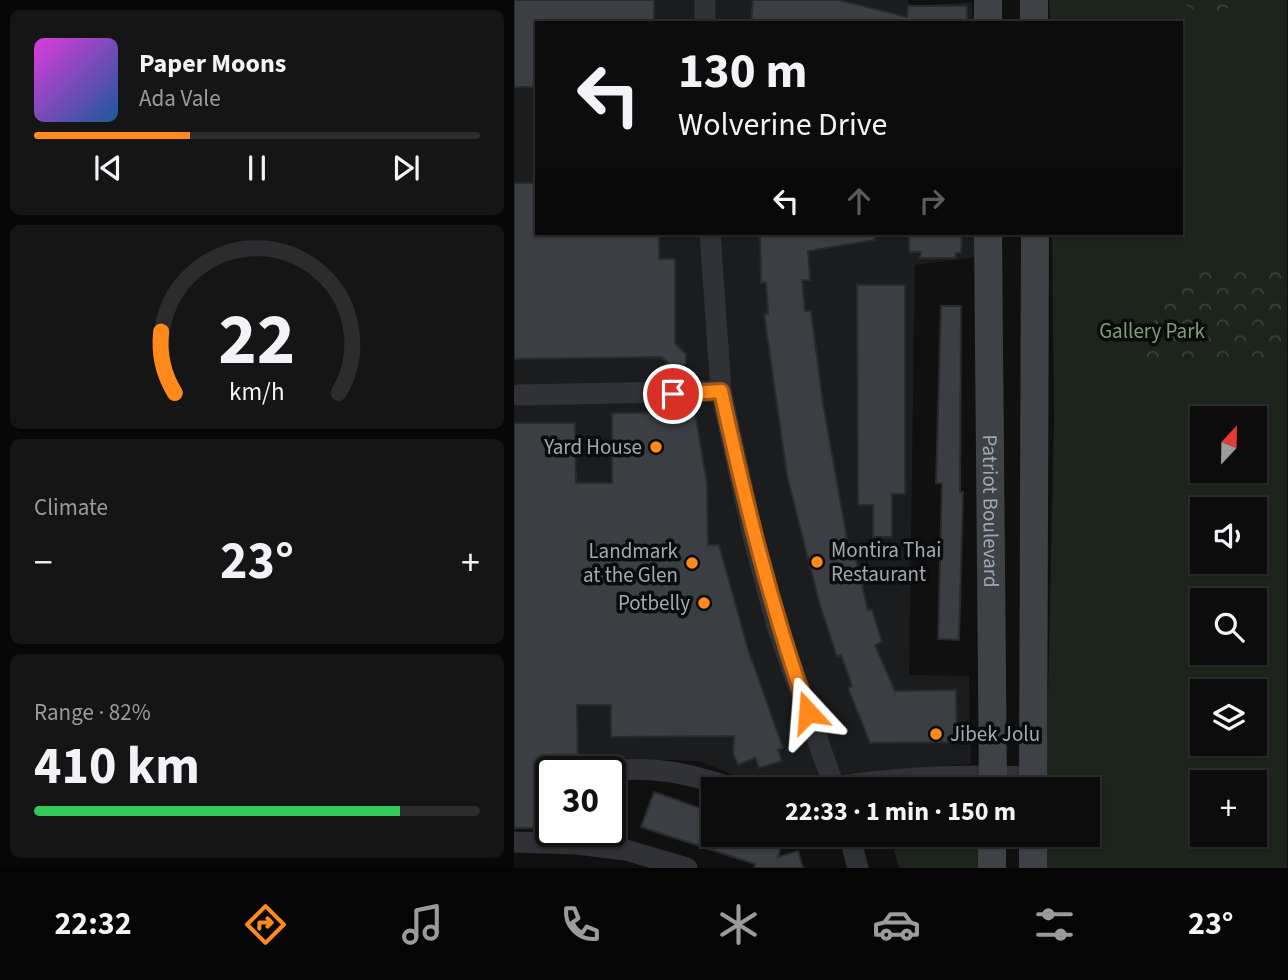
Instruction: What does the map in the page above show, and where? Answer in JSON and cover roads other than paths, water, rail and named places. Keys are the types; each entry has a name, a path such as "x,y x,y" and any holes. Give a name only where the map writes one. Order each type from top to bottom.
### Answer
{"main road":[{"path":"988,0 988,21"},
{"path":"1034,0 1034,21"},
{"name":"Patriot Boulevard","path":"988,235 993,777"},
{"name":"Patriot Boulevard","path":"1033,777 1035,235"},
{"path":"992,847 992,868"},
{"path":"1033,847 1033,868"}],"street":[{"path":"705,0 705,21"},
{"path":"710,235 721,391 754,541 826,777"},
{"path":"519,396 721,391"},
{"path":"626,768 663,769 701,779"},
{"path":"514,842 576,844 626,850 687,868"},
{"path":"853,847 859,868"}],"place":[{"name":"Yard House","path":"656,447"},
{"name":"Montira Thai Restaurant","path":"817,562"},
{"name":"Landmark at the Glen","path":"692,563"},
{"name":"Potbelly","path":"704,603"},
{"name":"Jibek Jolu","path":"936,734"}],"park label":[{"name":"Gallery Park","path":"1152,331"}]}
